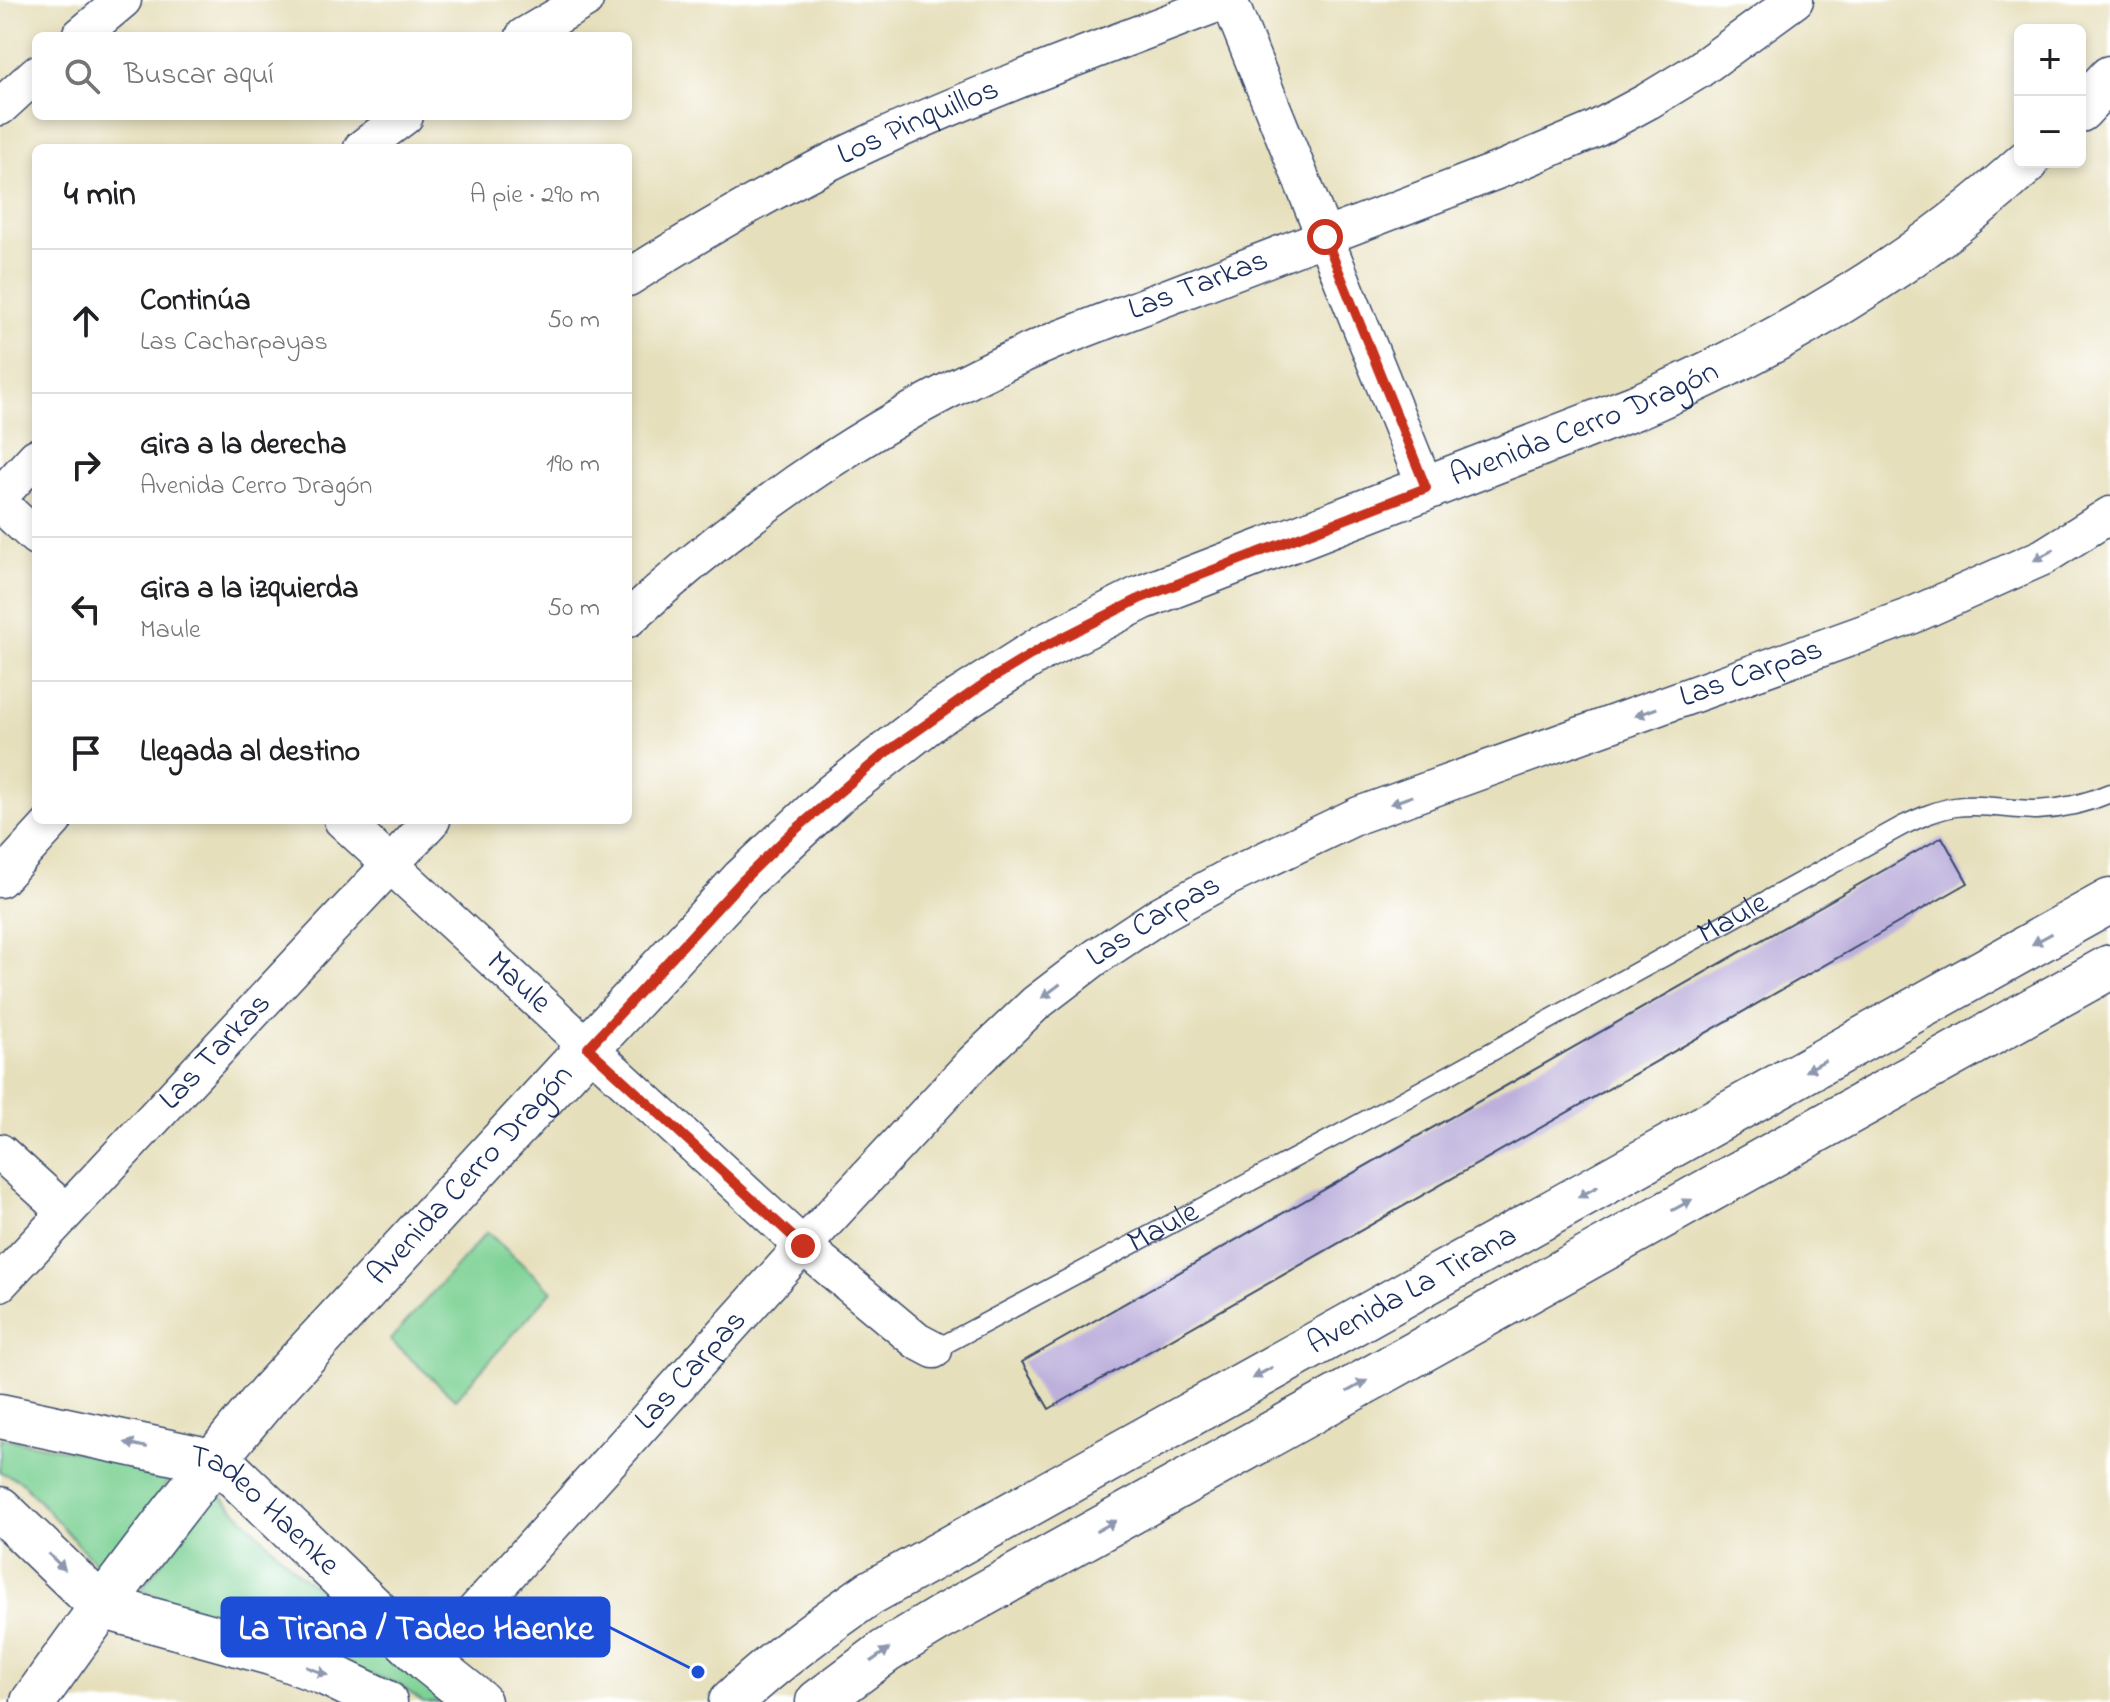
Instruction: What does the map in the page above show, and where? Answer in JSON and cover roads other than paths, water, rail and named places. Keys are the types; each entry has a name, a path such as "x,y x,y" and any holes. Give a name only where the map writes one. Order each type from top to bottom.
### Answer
{"main road":[{"path":"2086,104 2110,78"},
{"name":"Avenida Cerro Dragón","path":"33,1702 101,1606 212,1461 290,1371 743,880 788,836 884,754 974,690 1042,648 1141,598 1636,407 1766,346 1827,312 1931,243 2020,168"},
{"name":"Avenida La Tirana","path":"731,1702 761,1673 814,1631 870,1593 2110,901"},
{"name":"Avenida La Tirana","path":"818,1702 886,1651 939,1619 2110,967"},
{"name":"Tadeo Haenke","path":"0,1416 212,1461 226,1467 429,1662 479,1702"},
{"path":"0,1509 101,1606 271,1653 325,1673 379,1701"}],"street":[{"path":"85,32 123,0"},
{"path":"531,32 585,0"},
{"path":"1228,0 1426,488"},
{"name":"Los Pinquillos","path":"632,275 702,231 791,181 870,143 964,102 1228,0"},
{"name":"Las Tarkas","path":"632,616 770,500 820,464 932,398 992,367 1056,340 1502,169 1594,130 1699,70 1795,0"},
{"path":"0,107 32,78"},
{"path":"367,144 400,120"},
{"path":"0,496 32,461"},
{"path":"0,504 32,533"},
{"name":"Las Carpas","path":"429,1662 803,1246 974,1062 1036,1003 1096,957 1161,914 1289,847 1359,815 1911,616 2043,557 2110,515"},
{"path":"0,879 50,824"},
{"name":"Maule","path":"346,824 803,1246 917,1341 934,1350"},
{"name":"Las Tarkas","path":"0,1283 428,824"},
{"path":"0,1152 66,1212"}],"lane":[{"name":"Maule","path":"934,1350 1398,1103 1902,826 1928,814 1956,807 1983,805 2037,810 2065,807 2110,793"}],"place":[{"name":"La Tirana / Tadeo Haenke","path":"698,1672"}]}
